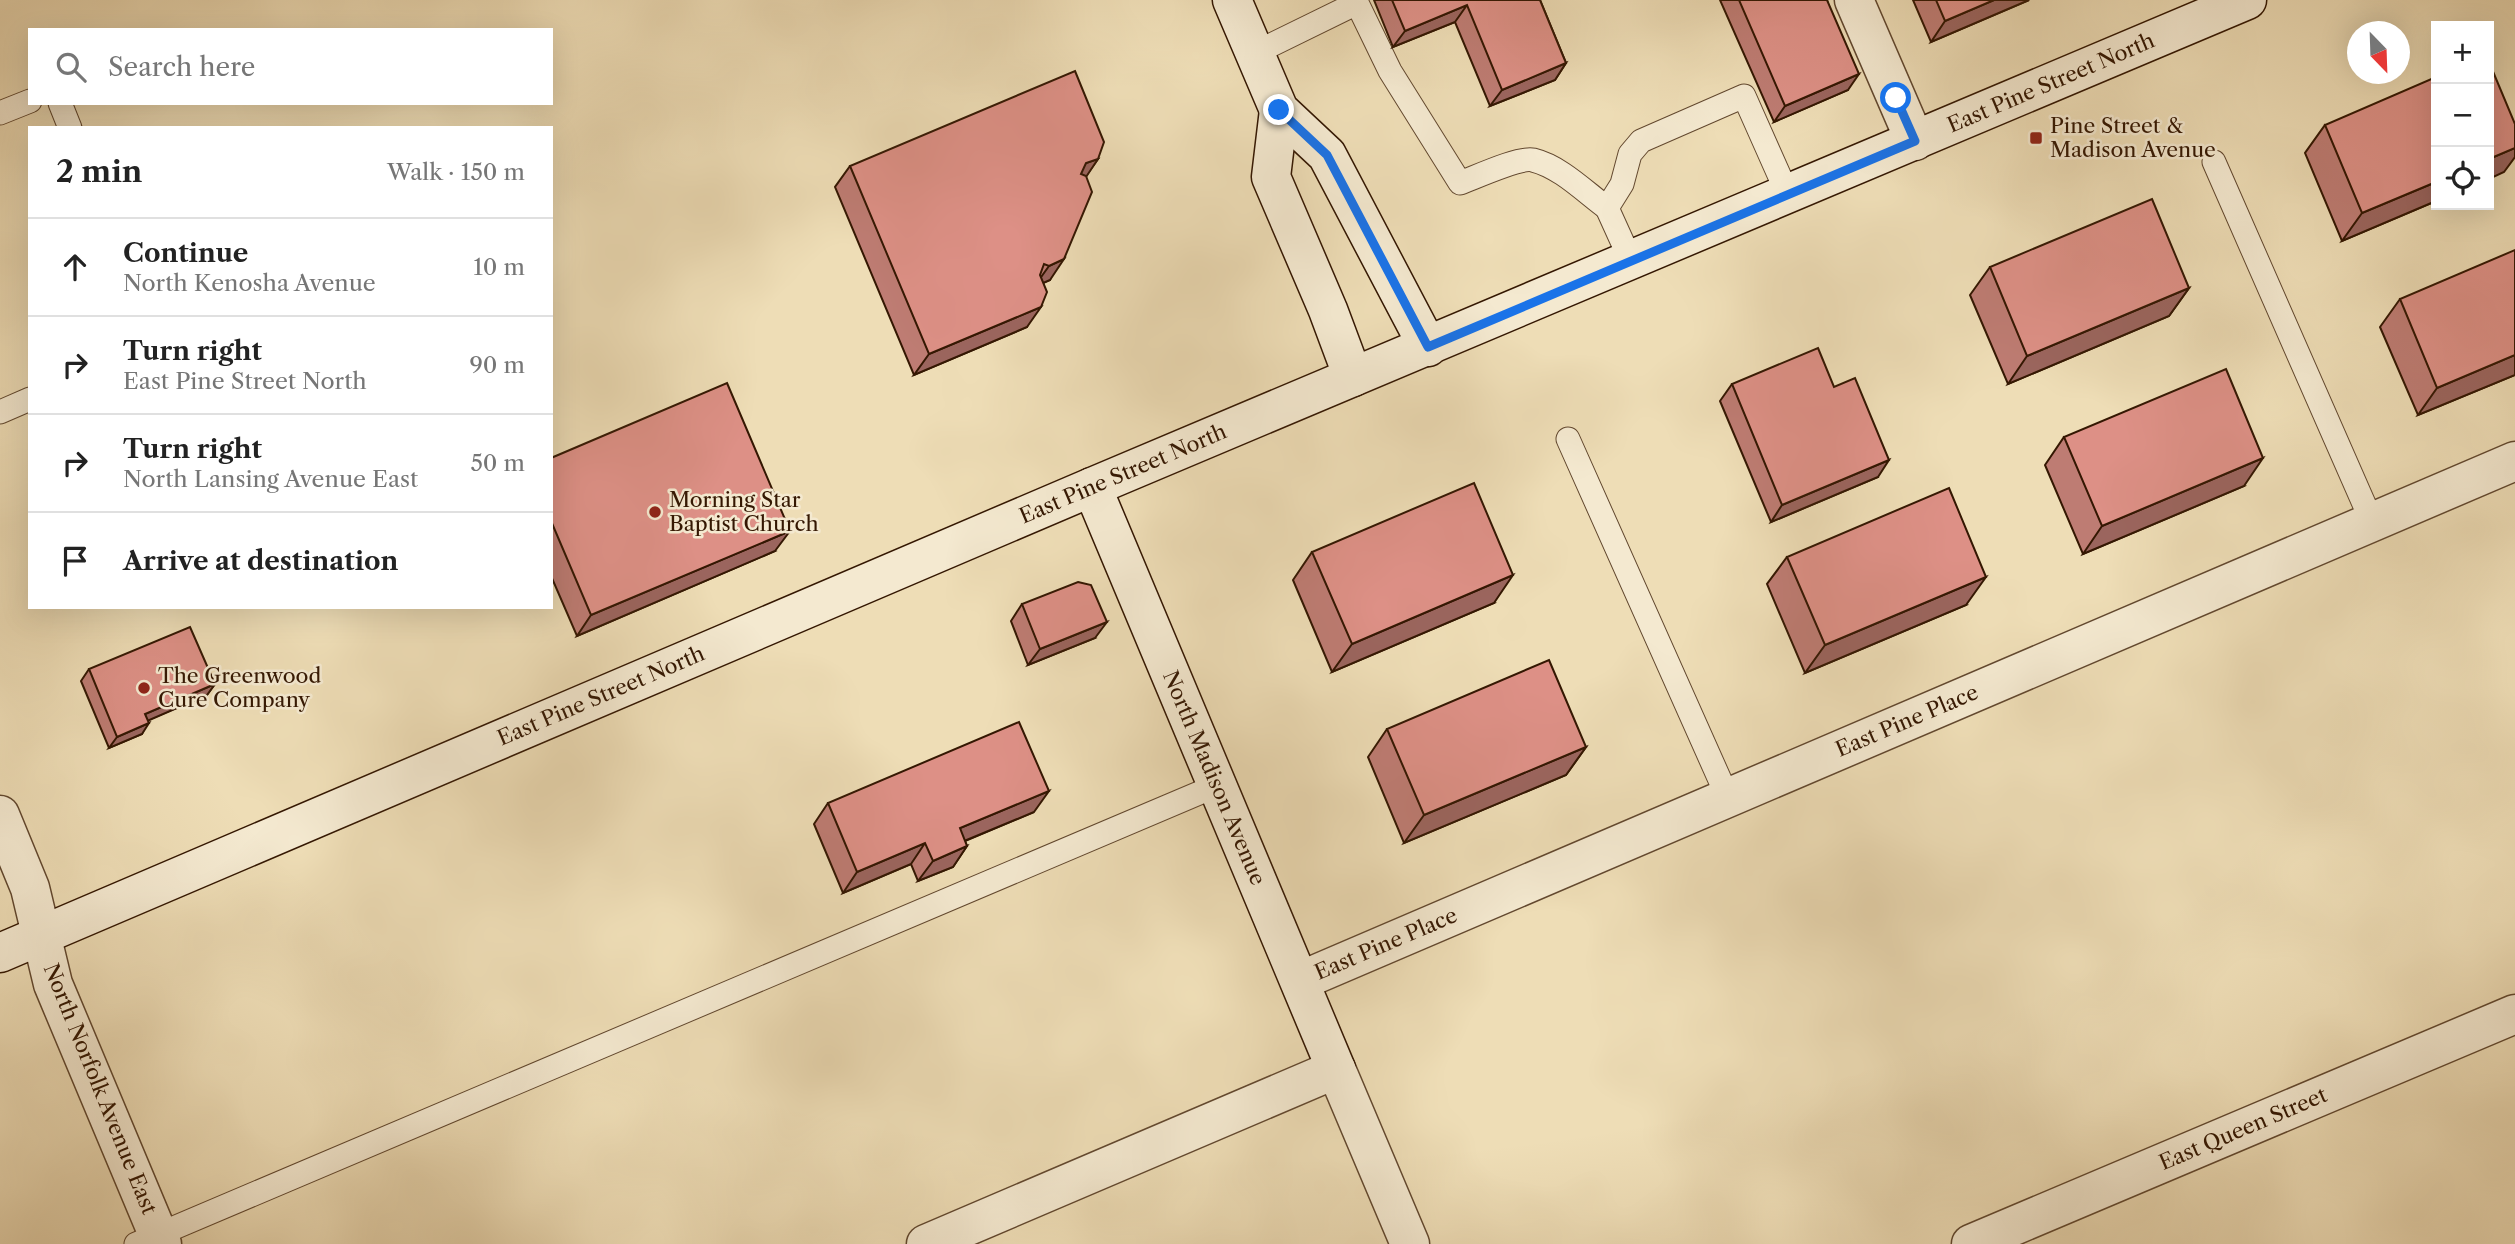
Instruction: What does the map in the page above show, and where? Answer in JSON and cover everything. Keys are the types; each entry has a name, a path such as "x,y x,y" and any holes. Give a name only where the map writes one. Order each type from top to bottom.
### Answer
{"street":[{"path":"1232,0 1279,110 1327,155 1428,347"},
{"path":"1854,0 1915,141"},
{"name":"East Pine Street North","path":"0,953 1092,486 1428,347 2247,0"},
{"path":"1279,110 1271,177 1328,310 1353,377"},
{"name":"East Pine Place","path":"1300,981 2515,461"},
{"name":"North Madison Avenue","path":"1092,486 1410,1244"},
{"name":"North Norfolk Avenue East","path":"0,815 30,888 53,984 152,1241"},
{"name":"East Queen Street","path":"1971,1244 2515,1014"},
{"path":"926,1244 1336,1069"}],"lane":[{"path":"1255,52 1357,3 1390,71 1460,183 1504,166 1532,159 1559,172 1607,208 1631,261"},
{"path":"1607,208 1622,184 1630,154 1641,141 1744,96 1788,195"},
{"path":"0,113 28,102"},
{"path":"61,105 70,126"},
{"path":"2214,162 2372,522"},
{"path":"0,412 28,400"},
{"path":"1568,439 1728,798"},
{"path":"152,1241 1218,785"}],"building":[{"path":"1392,0 1540,0 1566,63 1502,90 1467,5 1405,31"},
{"path":"1739,0 1827,0 1859,74 1785,106"},
{"path":"1936,0 1994,0 1945,21"},
{"path":"1075,71 1104,142 1098,159 1086,163 1081,174 1086,176 1092,192 1064,259 1049,266 1044,264 1040,275 1047,292 1041,307 929,354 850,166"},
{"path":"2494,74 2515,124 2515,148 2494,157"},
{"path":"2431,79 2431,184 2362,213 2325,125"},
{"path":"2152,199 2189,288 2027,356 1990,267"},
{"path":"2515,250 2515,355 2437,388 2400,299"},
{"path":"1818,348 1834,387 1855,378 1889,460 1782,505 1732,384"},
{"path":"2226,369 2263,458 2102,526 2064,437"},
{"name":"Morning Star Baptist Church","path":"727,383 790,531 591,615 553,526 553,457"},
{"path":"1474,483 1513,575 1352,644 1312,552"},
{"path":"1949,488 1986,577 1825,645 1787,557"},
{"path":"1078,582 1091,585 1107,622 1040,649 1022,604"},
{"name":"The Greenwood Cure Company","path":"190,627 215,684 145,714 149,723 117,737 89,669"},
{"path":"1549,660 1586,747 1424,815 1387,729"},
{"path":"1019,722 1049,791 960,828 967,846 933,861 925,843 857,872 828,803"}],"place":[{"name":"Pine Street & Madison Avenue","path":"2036,138"},
{"name":"Morning Star Baptist Church","path":"655,512"},
{"name":"The Greenwood Cure Company","path":"144,688"}],"route":[{"path":"1279,110 1327,155 1428,347 1915,141 1896,98"}]}
